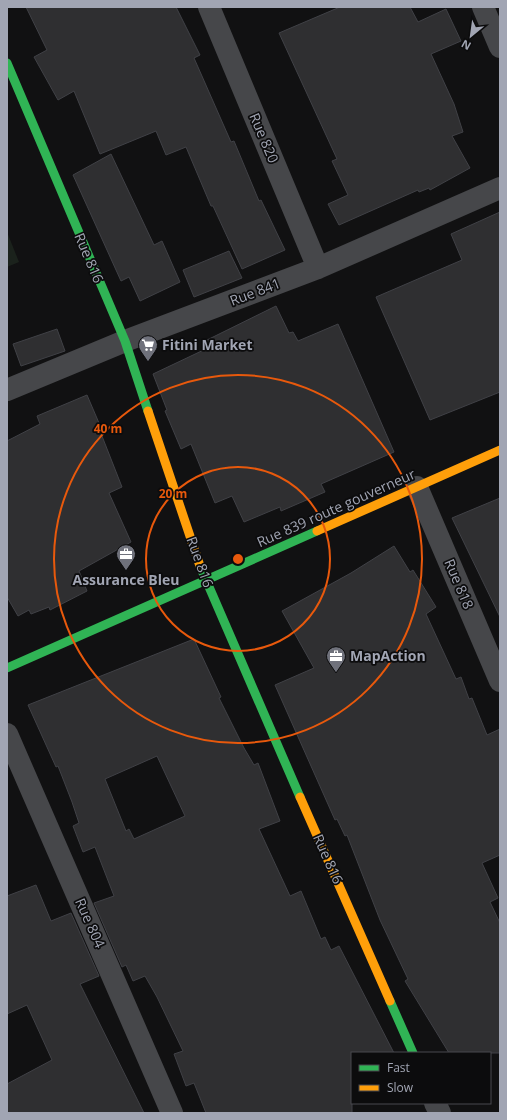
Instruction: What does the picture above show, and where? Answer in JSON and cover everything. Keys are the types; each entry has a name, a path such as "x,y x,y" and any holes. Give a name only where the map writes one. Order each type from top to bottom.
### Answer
{"street":[{"name":"Rue 820","path":"209,7 318,268"},
{"path":"483,7 500,47"},
{"name":"Rue 816","path":"7,63 125,341 205,580 413,1052"},
{"name":"Rue 841","path":"7,390 125,341 318,268 500,188"},
{"name":"Rue 839 route gouverneur","path":"7,668 500,450"},
{"name":"Rue 818","path":"417,487 500,681"},
{"name":"Rue 804","path":"7,734 172,1113"},
{"path":"436,1104 440,1113"}],"shaded area":[{"path":"7,232 19,262 7,267"}],"building":[{"path":"26,7 176,7 200,55 194,58 231,142 234,141 259,201 261,200 285,250 242,269 213,206 211,206 186,147 166,155 156,131 100,154 74,91 58,100 34,57 47,50"},
{"path":"340,7 410,7 418,22 446,9 461,41 431,54 454,104 463,132 452,136 470,168 430,190 429,188 419,192 418,190 339,225 328,204 348,195 332,161 337,159 279,33"},
{"path":"111,154 154,245 162,241 180,282 140,301 129,277 121,281 73,175"},
{"path":"500,212 500,392 430,420 376,297 462,260 451,234"},
{"path":"229,251 242,278 194,297 183,270"},
{"path":"276,306 289,333 293,332 298,341 338,324 394,452 321,484 325,492 281,511 280,507 244,522 232,496 215,503 191,444 181,449 165,411 167,410 153,374 210,347 207,340"},
{"path":"57,329 65,351 21,366 13,344"},
{"path":"87,395 102,430 100,431 122,487 109,493 131,542 79,571 87,591 50,610 49,607 31,614 29,610 18,616 7,597 7,441 40,424 37,416"},
{"path":"500,498 500,617 452,518"},
{"path":"394,546 410,572 413,570 436,607 426,614 456,679 461,677 469,699 472,698 487,735 500,729 500,855 482,863 498,898 490,902 500,923 500,1053 448,1052 405,981 408,979 380,920 347,835 345,836 337,819 335,820 275,685 314,668 282,611 351,573"},
{"path":"194,639 221,697 219,698 244,748 254,765 258,763 280,821 259,829 290,896 301,891 321,939 325,937 331,950 339,946 393,1052 351,1052 352,1113 206,1113 194,1083 186,1086 174,1054 183,1051 157,997 145,976 133,981 126,965 122,967 94,903 114,896 95,847 83,852 73,826 79,823 58,766 56,767 28,705","holes":["157,756 185,816 134,839 129,829 126,831 105,779"]},
{"path":"36,885 51,921 71,913 99,976 80,984 144,1113 7,1113 7,1084 52,1060 27,1005 7,1014 7,896"}],"traffic: fast":[{"path":"7,63 125,341 148,411"},
{"path":"7,668 317,531"},
{"path":"200,566 300,797"},
{"path":"390,1001 413,1052"}],"traffic: slow":[{"path":"148,411 200,566"},
{"path":"317,531 500,450"},
{"path":"300,797 390,1001"}],"place":[{"name":"Fitini Market","path":"148,362"},
{"name":"Assurance Bleu","path":"126,571"},
{"name":"MapAction","path":"336,673"}]}
